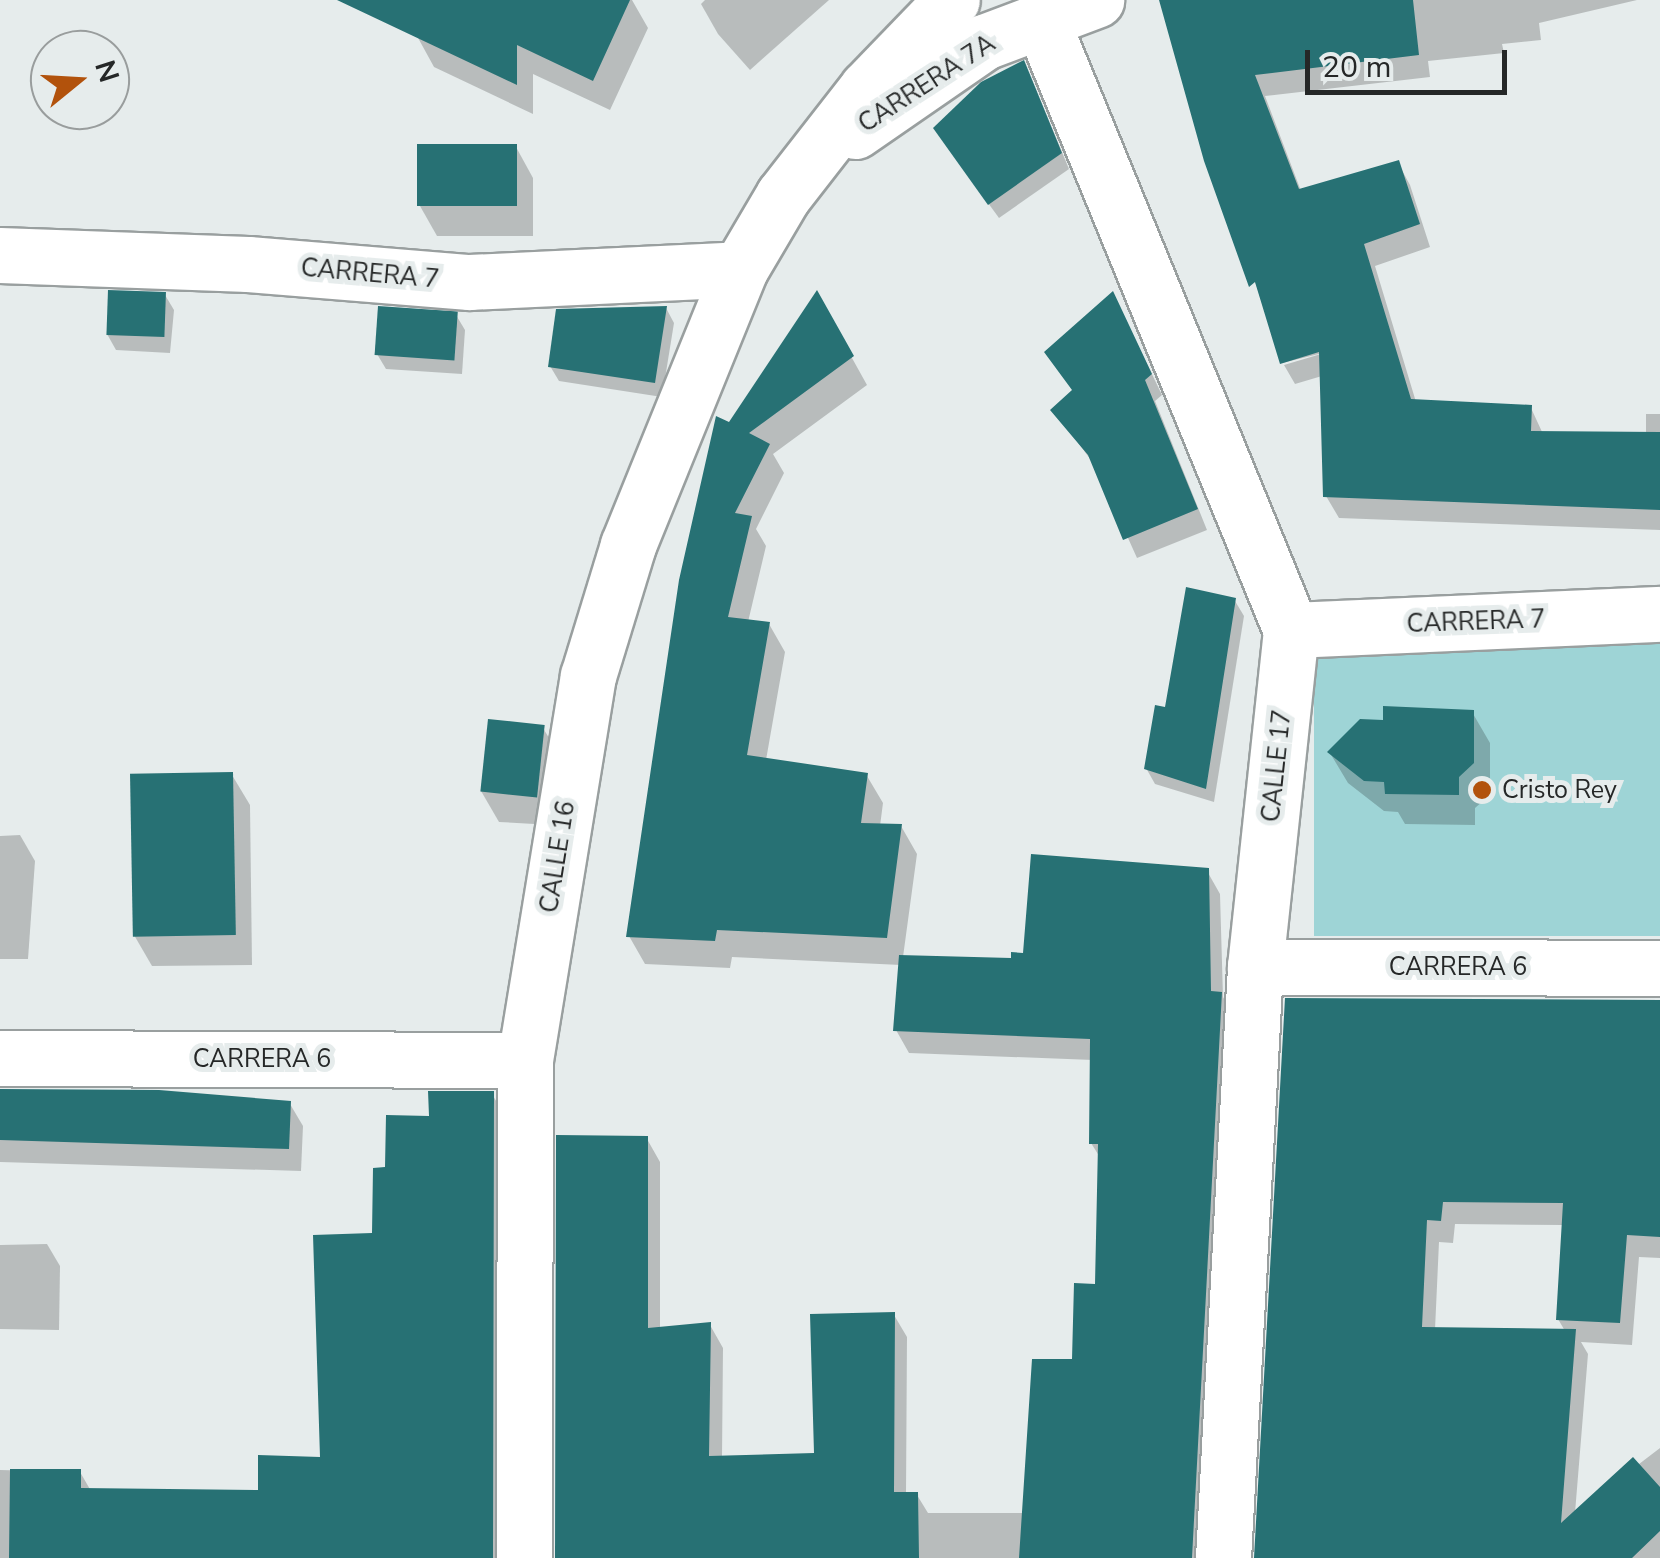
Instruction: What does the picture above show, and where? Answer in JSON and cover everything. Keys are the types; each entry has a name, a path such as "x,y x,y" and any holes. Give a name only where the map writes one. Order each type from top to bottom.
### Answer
{"street":[{"path":"818,153 867,88 952,0"},
{"name":"CARRERA 7A","path":"818,153 984,42 1096,0"},
{"name":"CALLE 17","path":"1042,22 1292,630 1255,968 1224,1558"},
{"name":"CALLE 16","path":"524,1558 525,1060 588,676 628,545 740,269 783,196 818,153"},
{"name":"CARRERA 7","path":"0,254 248,264 469,282 740,269"},
{"name":"CARRERA 7","path":"1292,630 1660,614"},
{"name":"CARRERA 6","path":"1255,968 1660,968"},
{"name":"CARRERA 6","path":"0,1058 525,1060"}],"shaded area":[{"name":"Cristo Rey","path":"1314,631 1660,631 1660,936 1314,936"}],"building":[{"path":"337,0 630,0 593,81 517,45 517,85"},
{"path":"1159,0 1413,0 1419,55 1255,75 1299,189 1399,160 1420,224 1364,244 1411,399 1532,405 1531,431 1660,432 1660,510 1323,497 1319,352 1280,364 1255,282 1249,287 1204,161"},
{"path":"1024,60 1062,153 988,205 933,128 981,82"},
{"path":"417,144 517,144 517,206 417,206"},
{"path":"108,290 166,292 164,337 106,335"},
{"path":"817,290 854,356 749,433 770,444 735,513 752,516 728,617 770,622 747,755 868,773 861,823 902,824 887,938 717,930 715,941 626,937 679,580 716,416 729,422"},
{"path":"1113,291 1152,374 1145,380 1198,509 1123,540 1088,455 1050,410 1072,390 1044,352"},
{"path":"378,306 458,312 454,360 375,355"},
{"path":"667,306 655,383 548,367 556,309"},
{"path":"1186,587 1236,598 1206,789 1144,769 1155,705 1165,707"},
{"path":"1383,706 1474,710 1474,763 1459,777 1459,795 1385,794 1384,782 1364,781 1327,752 1360,719 1383,720"},
{"path":"488,719 545,725 537,798 480,792"},
{"path":"233,772 236,935 133,937 130,774"},
{"path":"1031,854 1209,868 1211,991 1222,992 1192,1558 1019,1558 1032,1359 1072,1359 1074,1283 1095,1284 1098,1144 1089,1144 1090,1039 893,1031 899,955 1011,958 1011,952 1023,953"},
{"path":"1285,998 1660,1000 1660,1237 1627,1235 1620,1323 1556,1320 1563,1203 1443,1202 1441,1221 1427,1220 1422,1327 1576,1329 1561,1523 1633,1457 1660,1487 1660,1531 1632,1558 1254,1558"},
{"path":"0,1089 159,1090 291,1101 289,1149 0,1140"},
{"path":"428,1091 494,1091 493,1558 9,1558 10,1469 81,1469 81,1488 258,1490 258,1455 320,1457 313,1235 372,1233 373,1168 385,1167 386,1115 429,1116"},
{"path":"556,1135 648,1136 648,1328 711,1322 709,1456 814,1453 810,1314 895,1312 894,1492 918,1492 919,1558 555,1558"}],"place":[{"name":"Cristo Rey","path":"1482,790"}]}
